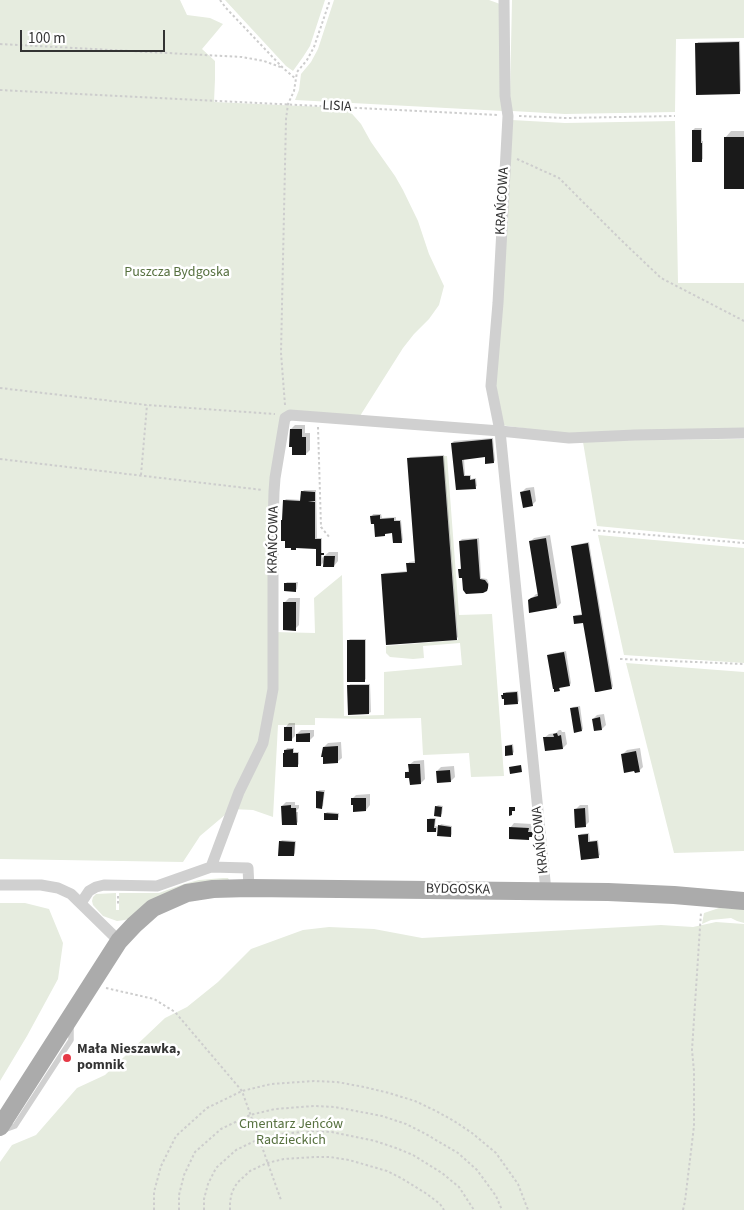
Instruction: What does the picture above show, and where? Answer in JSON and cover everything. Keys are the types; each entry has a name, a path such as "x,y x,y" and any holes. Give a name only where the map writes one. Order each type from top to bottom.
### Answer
{"main road":[{"name":"BYDGOSKA","path":"0,1127 119,941 153,908 187,893 213,889 249,888 546,891 608,892 744,901"}],"street":[{"name":"KRAŃCOWA","path":"504,0 505,96 508,116 498,303 491,386 500,431 546,891"},
{"name":"KRAŃCOWA","path":"211,866 240,792 263,743 272,698 274,492 285,416"},
{"path":"285,416 500,431 569,438 744,433"},
{"path":"81,903 89,891 96,887 104,885 157,886 211,866 248,868 249,888"},
{"path":"0,885 41,885 58,888 71,894 119,941"}],"lane":[{"path":"0,1132 15,1126 71,1040 72,1015"}],"path":[{"path":"220,0 283,68 296,79"},
{"path":"0,388 147,405 285,416 281,353 286,119 288,104 294,91 298,71 314,47 330,0"},
{"path":"0,44 242,57 264,61 283,68"},
{"name":"LISIA","path":"0,90 508,116 565,118 675,116"},
{"path":"506,154 559,178 661,278 744,321"},
{"path":"141,475 147,405"},
{"path":"318,417 321,527 330,538"},
{"path":"0,459 274,492"},
{"path":"593,530 744,543"},
{"path":"620,659 744,664"},
{"path":"682,1210 685,1201 694,1126 692,1050 702,897"},
{"path":"91,985 154,999 175,1012 242,1091 281,1200"},
{"path":"154,1210 154,1192 161,1166 176,1136 208,1108 242,1091 271,1084 314,1081 337,1082 389,1092 415,1101 454,1121 496,1153 518,1184 528,1210"},
{"path":"179,1210 179,1195 184,1175 196,1152 222,1129 250,1115 275,1109 314,1106 335,1107 374,1114 424,1132 458,1153 477,1170 496,1196 502,1210"},
{"path":"204,1210 204,1198 216,1168 236,1150 259,1138 297,1132 332,1132 375,1141 412,1155 442,1173 458,1187 474,1210"},
{"path":"230,1210 232,1192 237,1183 250,1171 268,1163 284,1159 314,1157 330,1157 387,1171 414,1185 440,1204 444,1210"}],"green space":[{"name":"Puszcza Bydgoska","path":"0,0 180,0 187,15 210,18 223,24 202,49 215,61 214,102 347,108 361,124 395,176 418,221 429,254 444,286 439,305 403,348 360,416 285,419 275,478 273,632 315,633 314,598 342,575 344,716 384,715 384,672 462,665 460,643 423,646 424,658 390,657 386,653 386,646 458,640 443,456 447,456 459,615 492,614 504,776 471,777 469,753 423,755 421,718 315,718 315,725 278,725 273,817 253,810 232,809 200,836 183,862 0,859"},
{"path":"225,0 325,0 310,46 293,71 286,66"},
{"path":"334,0 489,0 500,4 503,111 295,100 299,90 301,74 311,62 318,49"},
{"path":"512,0 744,0 744,38 676,39 675,112 565,114 512,111 510,95"},
{"path":"512,120 565,123 675,121 678,283 744,283 744,431 568,434 500,425 495,386"},
{"path":"744,439 744,540 597,526 583,442"},
{"path":"598,535 744,548 744,663 624,655"},
{"path":"626,663 744,672 744,851 674,853"},
{"path":"228,878 229,880 125,920 117,921 103,916 93,905 92,901 96,894 116,893 116,910 119,910 119,893 159,893 199,880"},
{"path":"0,903 25,903 49,909 63,943 58,979 0,1081"},
{"path":"719,908 744,909 744,923 731,918 711,920 702,924 704,913"},
{"name":"Cmentarz Jeńców Radzieckich","path":"716,922 744,924 744,1210 0,1210 0,1162 12,1145 36,1135 77,1088 105,1075 165,1018 187,1007 218,982 251,949 303,930 329,927 374,929 422,938 661,925 693,927"}],"building":[{"path":"739,42 740,94 696,95 695,43"},
{"path":"692,130 701,130 702,162 692,162"},
{"path":"724,137 744,137 744,189 724,189"},
{"path":"290,429 302,429 302,437 306,437 306,455 292,455 292,447 289,447"},
{"path":"492,439 494,463 485,464 485,457 462,460 464,476 470,476 470,480 475,479 476,489 456,490 451,443"},
{"path":"443,456 457,640 386,645 381,574 407,572 406,563 415,563 407,458"},
{"path":"530,490 533,506 523,508 520,492"},
{"path":"301,491 315,492 315,501 308,501 315,502 315,539 321,539 321,553 324,553 324,555 321,555 321,566 316,566 316,549 296,548 296,550 291,550 291,548 285,548 285,541 281,541 283,500 300,501"},
{"path":"380,515 380,519 394,518 394,521 400,521 402,543 393,543 392,533 375,537 374,524 371,524 370,516"},
{"path":"546,538 557,608 529,613 528,600 538,596 529,541"},
{"path":"477,539 480,579 485,580 488,588 483,593 466,594 463,590 462,578 459,578 458,569 461,569 459,541"},
{"path":"588,543 612,689 597,692 595,692 583,623 574,624 573,616 582,615 571,546"},
{"path":"324,556 335,556 334,567 323,567"},
{"path":"284,583 296,583 296,592 284,591"},
{"path":"283,602 296,602 296,631 283,630"},
{"path":"347,640 365,640 365,682 347,682"},
{"path":"564,652 570,686 559,688 560,691 554,692 547,655"},
{"path":"347,685 369,685 369,714 348,715"},
{"path":"517,692 518,704 504,705 504,699 502,699 501,695 503,693"},
{"path":"578,707 582,731 574,733 570,708"},
{"path":"600,717 602,730 594,731 592,719"},
{"path":"284,727 292,727 292,741 284,741"},
{"path":"310,733 310,742 296,742 296,734"},
{"path":"557,733 558,736 561,735 563,749 545,751 543,737 554,737 553,734"},
{"path":"512,745 513,755 505,756 505,746"},
{"path":"338,746 338,763 323,764 323,757 321,757 323,747"},
{"path":"293,749 293,753 298,753 298,767 283,767 284,750"},
{"path":"636,751 640,772 624,773 621,754"},
{"path":"408,764 420,764 421,784 410,785 409,778 405,778 405,772 409,772"},
{"path":"521,765 522,772 510,774 509,767"},
{"path":"450,770 451,782 437,783 436,771"},
{"path":"316,791 324,792 322,809 316,808"},
{"path":"351,798 366,798 366,811 353,812"},
{"path":"291,805 291,808 296,808 297,825 282,825 281,806"},
{"path":"435,806 442,807 441,817 434,816"},
{"path":"509,807 515,807 515,811 512,811 512,815 509,816"},
{"path":"585,808 586,827 575,828 574,809"},
{"path":"324,813 338,814 338,820 324,820"},
{"path":"427,819 435,819 434,828 436,828 436,832 427,832"},
{"path":"438,825 451,827 451,837 437,836"},
{"path":"509,827 529,828 528,832 533,832 533,837 529,837 529,840 509,839"},
{"path":"588,834 588,842 597,841 599,858 581,860 578,835"},
{"path":"279,841 295,842 294,856 278,856"}],"place":[{"name":"Mała Nieszawka, pomnik","path":"67,1058"}]}
